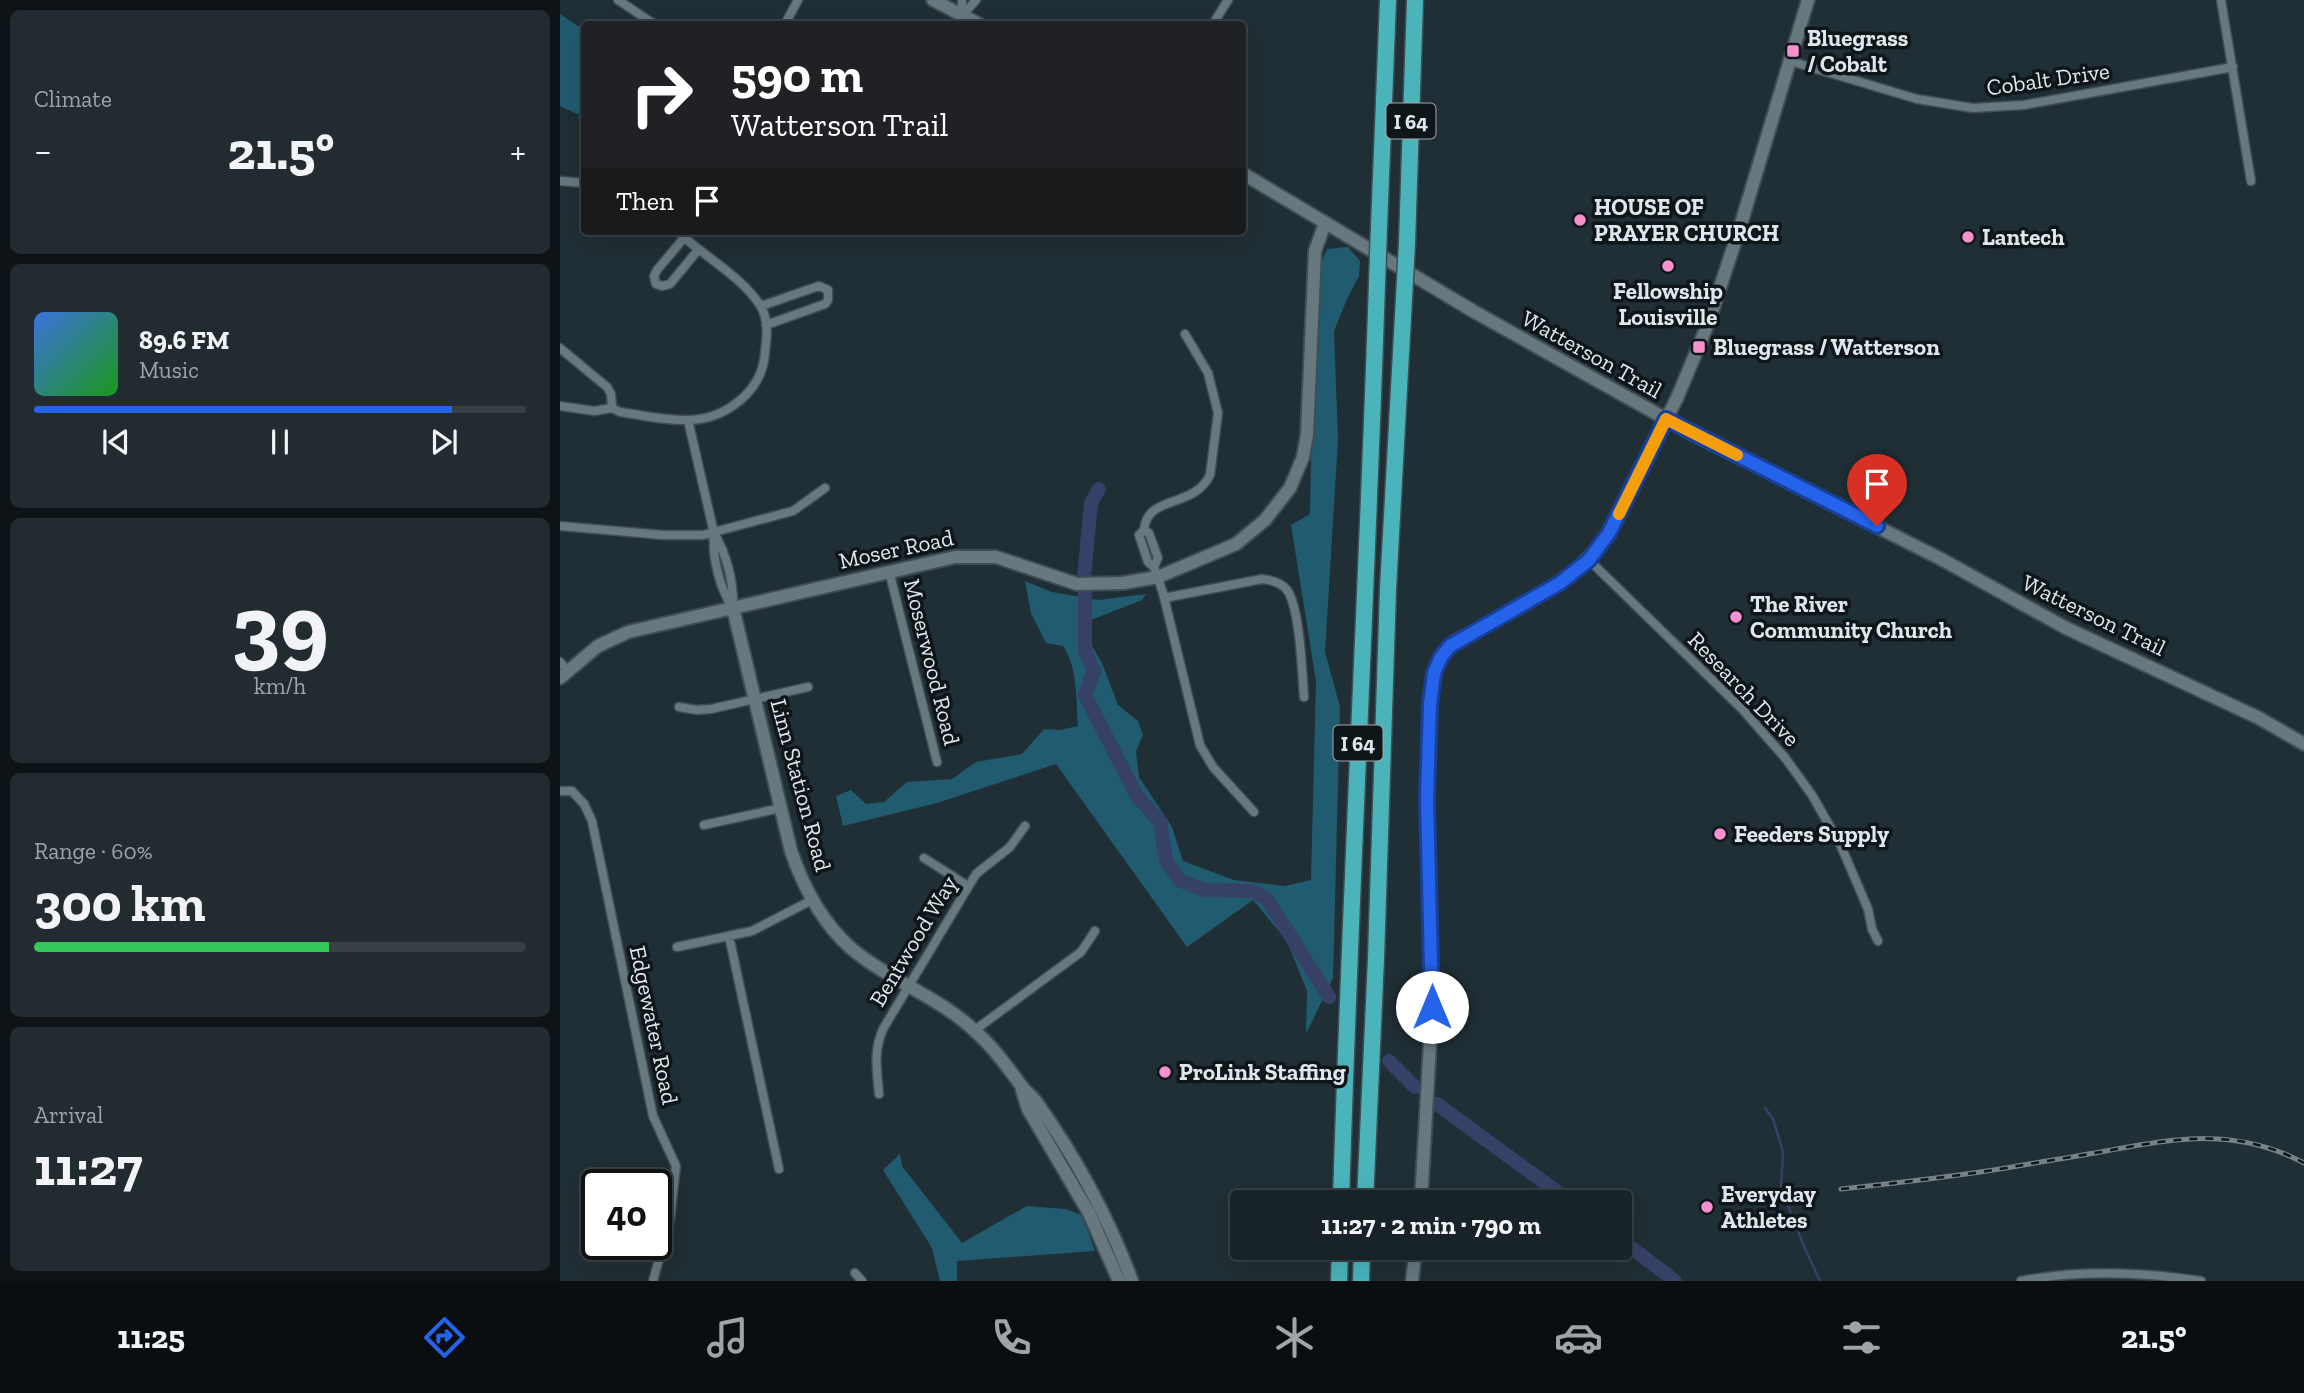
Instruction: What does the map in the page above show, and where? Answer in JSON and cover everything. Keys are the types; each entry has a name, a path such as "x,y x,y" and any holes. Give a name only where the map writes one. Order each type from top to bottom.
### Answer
{"highway":[{"name":"I 64","path":"1341,1190 1355,785 1365,616 1388,0"},
{"name":"I 64","path":"1365,1190 1376,958 1388,589 1407,243 1415,0"},
{"path":"1339,1281 1340,1260"},
{"path":"1361,1281 1362,1260"}],"street":[{"path":"618,0 650,21"},
{"path":"787,21 799,0"},
{"path":"933,0 973,21"},
{"path":"962,0 962,16"},
{"path":"962,16 976,0"},
{"path":"1215,21 1228,0"},
{"path":"1422,1190 1432,1007 1427,799 1430,699 1434,673 1444,652 1456,641 1560,583 1589,560 1609,533 1666,419 1708,324 1808,0"},
{"path":"2221,0 2251,181"},
{"name":"Cobalt Drive","path":"1790,61 1917,99 1973,108 2029,104 2233,67"},
{"name":"Watterson Trail","path":"1246,175 1473,311 1666,419 1941,559 2066,628 2259,718 2304,744"},
{"path":"561,181 581,183"},
{"name":"Moser Road","path":"563,670 598,646 642,628 888,570 955,557 974,556 1012,561 1077,584 1123,583 1236,544 1275,509 1295,478 1303,457 1307,435 1315,251 1325,223"},
{"path":"560,406 594,411 612,408 620,412 688,420 722,412 738,402 752,388 765,358 766,325 761,306 744,286 681,235"},
{"path":"684,238 657,270 654,276 656,284 670,284 698,250"},
{"path":"761,306 820,286 828,290 825,304 766,325"},
{"path":"1185,334 1208,373 1218,413 1210,475 1206,484 1190,496 1153,510 1145,519 1144,530 1149,533 1158,558 1156,572 1200,746 1213,767 1254,812"},
{"path":"560,348 607,387 611,394 612,408"},
{"name":"Linn Station Road","path":"688,420 714,533 713,547 724,593 733,608 799,874 812,900 825,921 853,950 953,1013 975,1030 1006,1063 1041,1109 1096,1200 1132,1281"},
{"path":"560,526 663,535 714,533 793,511 825,488"},
{"name":"Research Drive","path":"1589,560 1743,710 1786,759 1812,795 1841,846 1868,909 1872,929 1878,941"},
{"name":"Moserwood Road","path":"888,570 937,762"},
{"path":"1164,598 1262,579 1284,586 1288,591 1297,625 1304,697"},
{"path":"679,707 704,710 808,687"},
{"name":"Edgewater Road","path":"560,791 572,791 584,804 592,821 653,1115 676,1166 670,1219 653,1281"},
{"path":"704,825 781,808"},
{"name":"Bentwood Way","path":"880,1094 875,1064 878,1041 968,886 981,869 1010,846 1025,826"},
{"path":"923,858 968,886"},
{"path":"677,947 766,925 812,900"},
{"path":"975,1030 1081,953 1095,931"},
{"path":"729,936 779,1169"},
{"name":"Linn Station Road","path":"1021,1086 1028,1109 1089,1213 1119,1281"},
{"path":"1412,1281 1415,1260"},
{"path":"855,1273 862,1281"},
{"path":"2021,1281 2051,1276 2108,1273 2164,1275 2201,1281"}],"shaded area":[{"path":"560,14 581,28 581,116 560,106"},
{"path":"1348,247 1360,261 1359,276 1334,331 1338,440 1325,652 1340,707 1333,978 1306,1034 1307,991 1287,941 1253,900 1187,947 1056,764 937,803 843,826 836,796 851,790 866,804 884,802 907,782 952,779 976,762 1022,754 1044,729 1060,730 1078,726 1075,684 1068,655 1063,646 1046,643 1031,613 1025,581 1052,592 1099,600 1146,594 1142,600 1091,620 1089,641 1102,663 1118,705 1138,721 1143,735 1136,751 1139,777 1172,827 1183,861 1234,880 1285,886 1311,880 1316,681 1291,525 1310,514 1322,261 1327,249"},
{"path":"900,1154 902,1166 962,1243 1027,1206 1066,1209 1082,1215 1095,1251 957,1261 957,1281 940,1281 932,1248 883,1170"}],"waterway":[{"path":"1084,577 1091,503 1099,489"},
{"path":"1085,591 1085,651 1094,671 1085,695 1137,796 1160,822 1166,860 1179,880 1204,890 1253,891 1267,899 1329,997"},
{"path":"1389,1061 1415,1087"},
{"path":"1437,1104 1555,1190"},
{"path":"1765,1108 1773,1119 1783,1152 1781,1188 1820,1281"},
{"path":"1632,1248 1675,1281"}],"railway":[{"path":"1841,1189 1965,1174 2182,1140 2231,1140 2255,1144 2304,1163"}],"slow traffic":[{"path":"1619,514 1666,419 1737,455"}],"place":[{"name":"Bluegrass / Cobalt","path":"1793,51"},
{"name":"HOUSE OF PRAYER CHURCH","path":"1580,220"},
{"name":"Lantech","path":"1968,237"},
{"name":"Fellowship Louisville","path":"1668,266"},
{"name":"Bluegrass / Watterson","path":"1699,347"},
{"name":"The River Community Church","path":"1736,617"},
{"name":"Feeders Supply","path":"1720,834"},
{"name":"ProLink Staffing","path":"1165,1072"},
{"name":"Everyday Athletes","path":"1707,1207"}],"route":[{"path":"1432,1007 1427,852 1430,705 1434,673 1444,652 1456,641 1560,583 1589,560 1609,533 1666,419 1877,526"}]}
